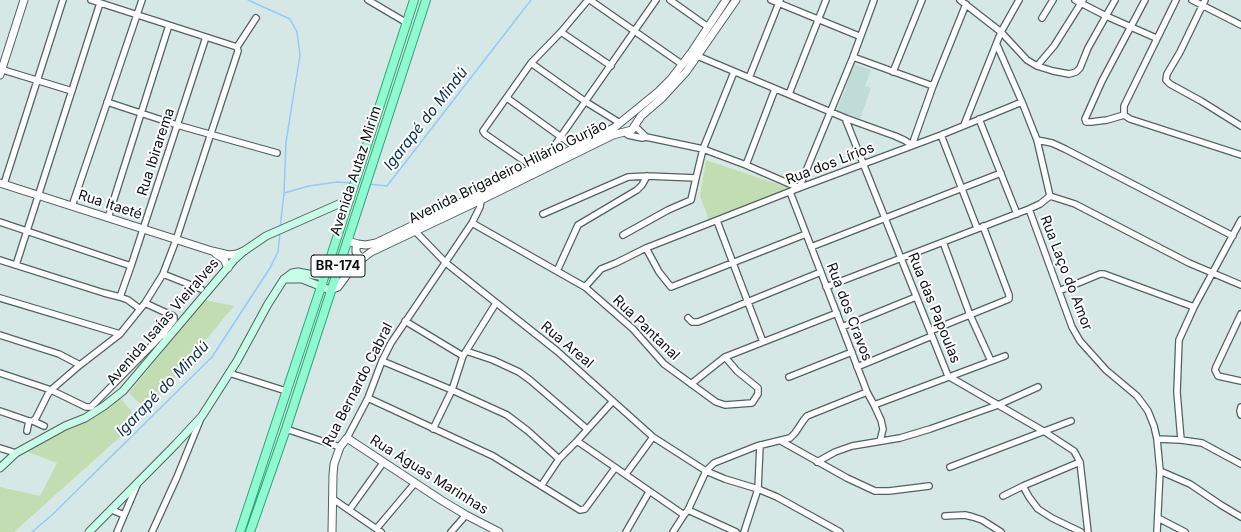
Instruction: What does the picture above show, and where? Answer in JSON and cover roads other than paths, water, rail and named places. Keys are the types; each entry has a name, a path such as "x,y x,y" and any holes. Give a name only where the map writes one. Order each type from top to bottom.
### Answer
{"main road":[{"name":"Avenida Autaz Mirim","path":"240,532 414,0"},
{"name":"Avenida Autaz Mirim","path":"250,532 286,429 330,290 426,0"},
{"name":"Avenida Isaías Vieiralves","path":"0,468 16,453 60,429 85,418 104,406 123,391 166,336 244,251 266,236 350,199"},
{"path":"89,532 138,484 202,416 276,290 284,279 292,273 298,272 324,277"},
{"path":"284,279 302,279 330,290"}],"street":[{"path":"24,0 1,71 72,91"},
{"path":"2,184 63,0"},
{"path":"91,0 237,48"},
{"path":"72,206 142,0"},
{"path":"368,0 407,23"},
{"path":"533,167 490,138 483,131 531,63 589,0 683,64"},
{"path":"543,162 562,137 656,0"},
{"path":"671,0 708,27"},
{"name":"Avenida Brigadeiro Hilário Gurjão","path":"330,290 338,287 354,265 387,244 481,200 613,135 630,131 641,116 675,86 694,55 708,27 726,0"},
{"name":"Avenida Brigadeiro Hilário Gurjão","path":"347,240 358,244 369,245 380,242 598,136 623,120 658,92 683,64 694,55 736,0"},
{"path":"771,0 859,36"},
{"path":"789,94 826,0"},
{"path":"623,120 621,128 628,134 642,138 646,137 704,149 746,164 799,188 853,57 859,36 874,0"},
{"path":"893,72 922,0"},
{"path":"960,0 1001,32 1027,60 1037,66 1069,74 1078,71 1088,48 1115,0"},
{"path":"964,125 1001,32 1019,0"},
{"path":"1042,18 1053,0"},
{"path":"1075,0 1082,2 1106,16 1156,38"},
{"path":"1124,115 1107,120 1087,122 1086,120 1088,111 1145,0"},
{"path":"1124,115 1124,106 1156,38 1176,0"},
{"path":"1192,0 1204,3 1241,25"},
{"path":"749,78 779,2"},
{"path":"1037,66 1054,46 1082,2"},
{"path":"16,265 100,3"},
{"path":"1204,3 1180,52 1166,76 1166,80 1170,84 1241,126"},
{"path":"694,55 845,118 895,136 912,145 933,86 966,4"},
{"path":"27,431 48,394 80,365 120,334 145,303 163,274 176,240 238,51 237,48 256,18"},
{"path":"108,218 169,25"},
{"path":"561,32 611,66"},
{"name":"Rua Ibirarema","path":"120,297 132,266 206,37"},
{"path":"997,44 1037,140 1050,196"},
{"path":"853,57 933,86"},
{"path":"531,63 586,102 623,120 633,120 635,126 646,137"},
{"path":"623,235 668,210 689,202 693,196 704,149 734,72"},
{"path":"746,164 775,89"},
{"path":"507,98 575,147"},
{"path":"107,102 177,125 277,153"},
{"name":"Rua dos Lírios","path":"585,287 601,269 616,264 646,248 799,188 941,135 1022,102"},
{"path":"1124,115 1130,119 1241,154"},
{"name":"Rua das Papoulas","path":"845,118 948,376 1069,446 1080,462"},
{"name":"Rua Laço do Amor","path":"979,119 1017,214"},
{"path":"857,367 970,315 1007,300 1009,295 962,189 941,135"},
{"path":"1037,140 1052,143 1065,148 1233,236"},
{"path":"811,247 1001,173"},
{"path":"543,214 622,179 634,176 696,178"},
{"path":"557,271 578,225 637,190 647,176"},
{"name":"Rua Itaeté","path":"2,184 212,251 229,254 237,254 244,251"},
{"name":"Rua dos Cravos","path":"790,192 857,367 867,392 881,420 883,429 880,441"},
{"path":"826,287 1017,214 1040,204 1050,196"},
{"path":"1050,196 1075,204 1189,263 1241,285"},
{"name":"Rua Bernardo Cabral","path":"332,532 334,470 340,447 368,398 382,361 391,343 472,223 478,212 481,200"},
{"name":"Rua Laço do Amor","path":"1029,209 1072,327 1080,341 1106,370 1137,396 1148,411 1154,426 1157,439 1160,471 1157,532"},
{"path":"1181,440 1178,392 1179,340 1194,307 1241,220"},
{"path":"717,221 763,342"},
{"path":"0,222 132,266"},
{"name":"Rua Pantanal","path":"472,223 585,287 633,329 664,364 721,404 750,404 754,402 758,394 758,388 737,371 725,357"},
{"name":"Rua Areal","path":"415,231 446,263 557,351 653,437 706,471 725,479 758,489 784,500 840,532"},
{"path":"646,248 659,272 671,287 806,234"},
{"path":"943,242 970,315 991,361"},
{"path":"358,244 356,252 363,258"},
{"name":"Rua Itaeté","path":"212,251 224,259 228,268"},
{"path":"0,260 120,297 128,300 140,309"},
{"path":"688,318 692,322 698,322 821,272"},
{"path":"163,274 201,288"},
{"path":"1059,291 1100,274 1104,274 1194,307"},
{"path":"842,327 916,297"},
{"path":"0,298 120,334"},
{"path":"0,374 52,390 86,407 91,407 166,336 174,317 145,303"},
{"path":"434,428 452,390 465,354 496,303"},
{"path":"691,384 725,357 837,313"},
{"path":"1241,314 1215,370 1218,376 1222,378 1241,381"},
{"path":"405,321 465,354 499,362 519,372 587,429"},
{"path":"0,335 59,354 80,365"},
{"path":"789,377 852,352"},
{"path":"874,405 948,376 1005,356"},
{"path":"382,361 507,415 528,431 559,459"},
{"path":"229,372 286,391"},
{"path":"817,462 845,448 861,443 900,438 998,405 1038,387"},
{"path":"673,532 688,510 706,471 714,463 760,445 781,441 793,436 803,420 808,416 867,392"},
{"path":"368,398 493,456 573,507 582,510 585,509 615,468"},
{"path":"541,486 559,459 578,441 613,401"},
{"path":"1241,407 1241,415"},
{"path":"0,412 33,420 44,426"},
{"path":"152,532 202,416"},
{"path":"950,467 1045,432 1071,420"},
{"path":"286,429 340,447"},
{"path":"626,474 653,437"},
{"name":"Rua Águas Marinhas","path":"346,438 466,515 499,532"},
{"path":"1157,439 1202,443 1241,464"},
{"path":"578,441 684,515"},
{"path":"781,441 862,486 875,491 889,491 929,486"},
{"path":"744,532 758,489 760,445"},
{"path":"0,448 16,453"},
{"path":"1003,496 1080,462 1088,532"},
{"path":"350,509 383,463"},
{"path":"1160,471 1190,484 1241,517"},
{"path":"333,498 379,530 416,483"},
{"path":"117,532 138,484"},
{"path":"1023,486 1038,509 1052,518 1081,532"},
{"path":"626,532 649,492"},
{"path":"112,510 124,515"},
{"path":"688,510 736,532"},
{"path":"451,532 466,515"},
{"path":"945,516 965,515 973,517 982,520 1001,532"},
{"path":"1158,518 1185,532"}],"waterway":[{"path":"248,0 290,19 297,32 300,55 286,142 284,192"},
{"name":"Igarapé do Mindú","path":"368,184 387,186 531,0"},
{"name":"Igarapé do Mindú","path":"280,228 284,193 309,186 337,182 352,183"},
{"name":"Igarapé do Mindú","path":"32,532 52,515 212,357 270,268 278,252 280,233"}]}
